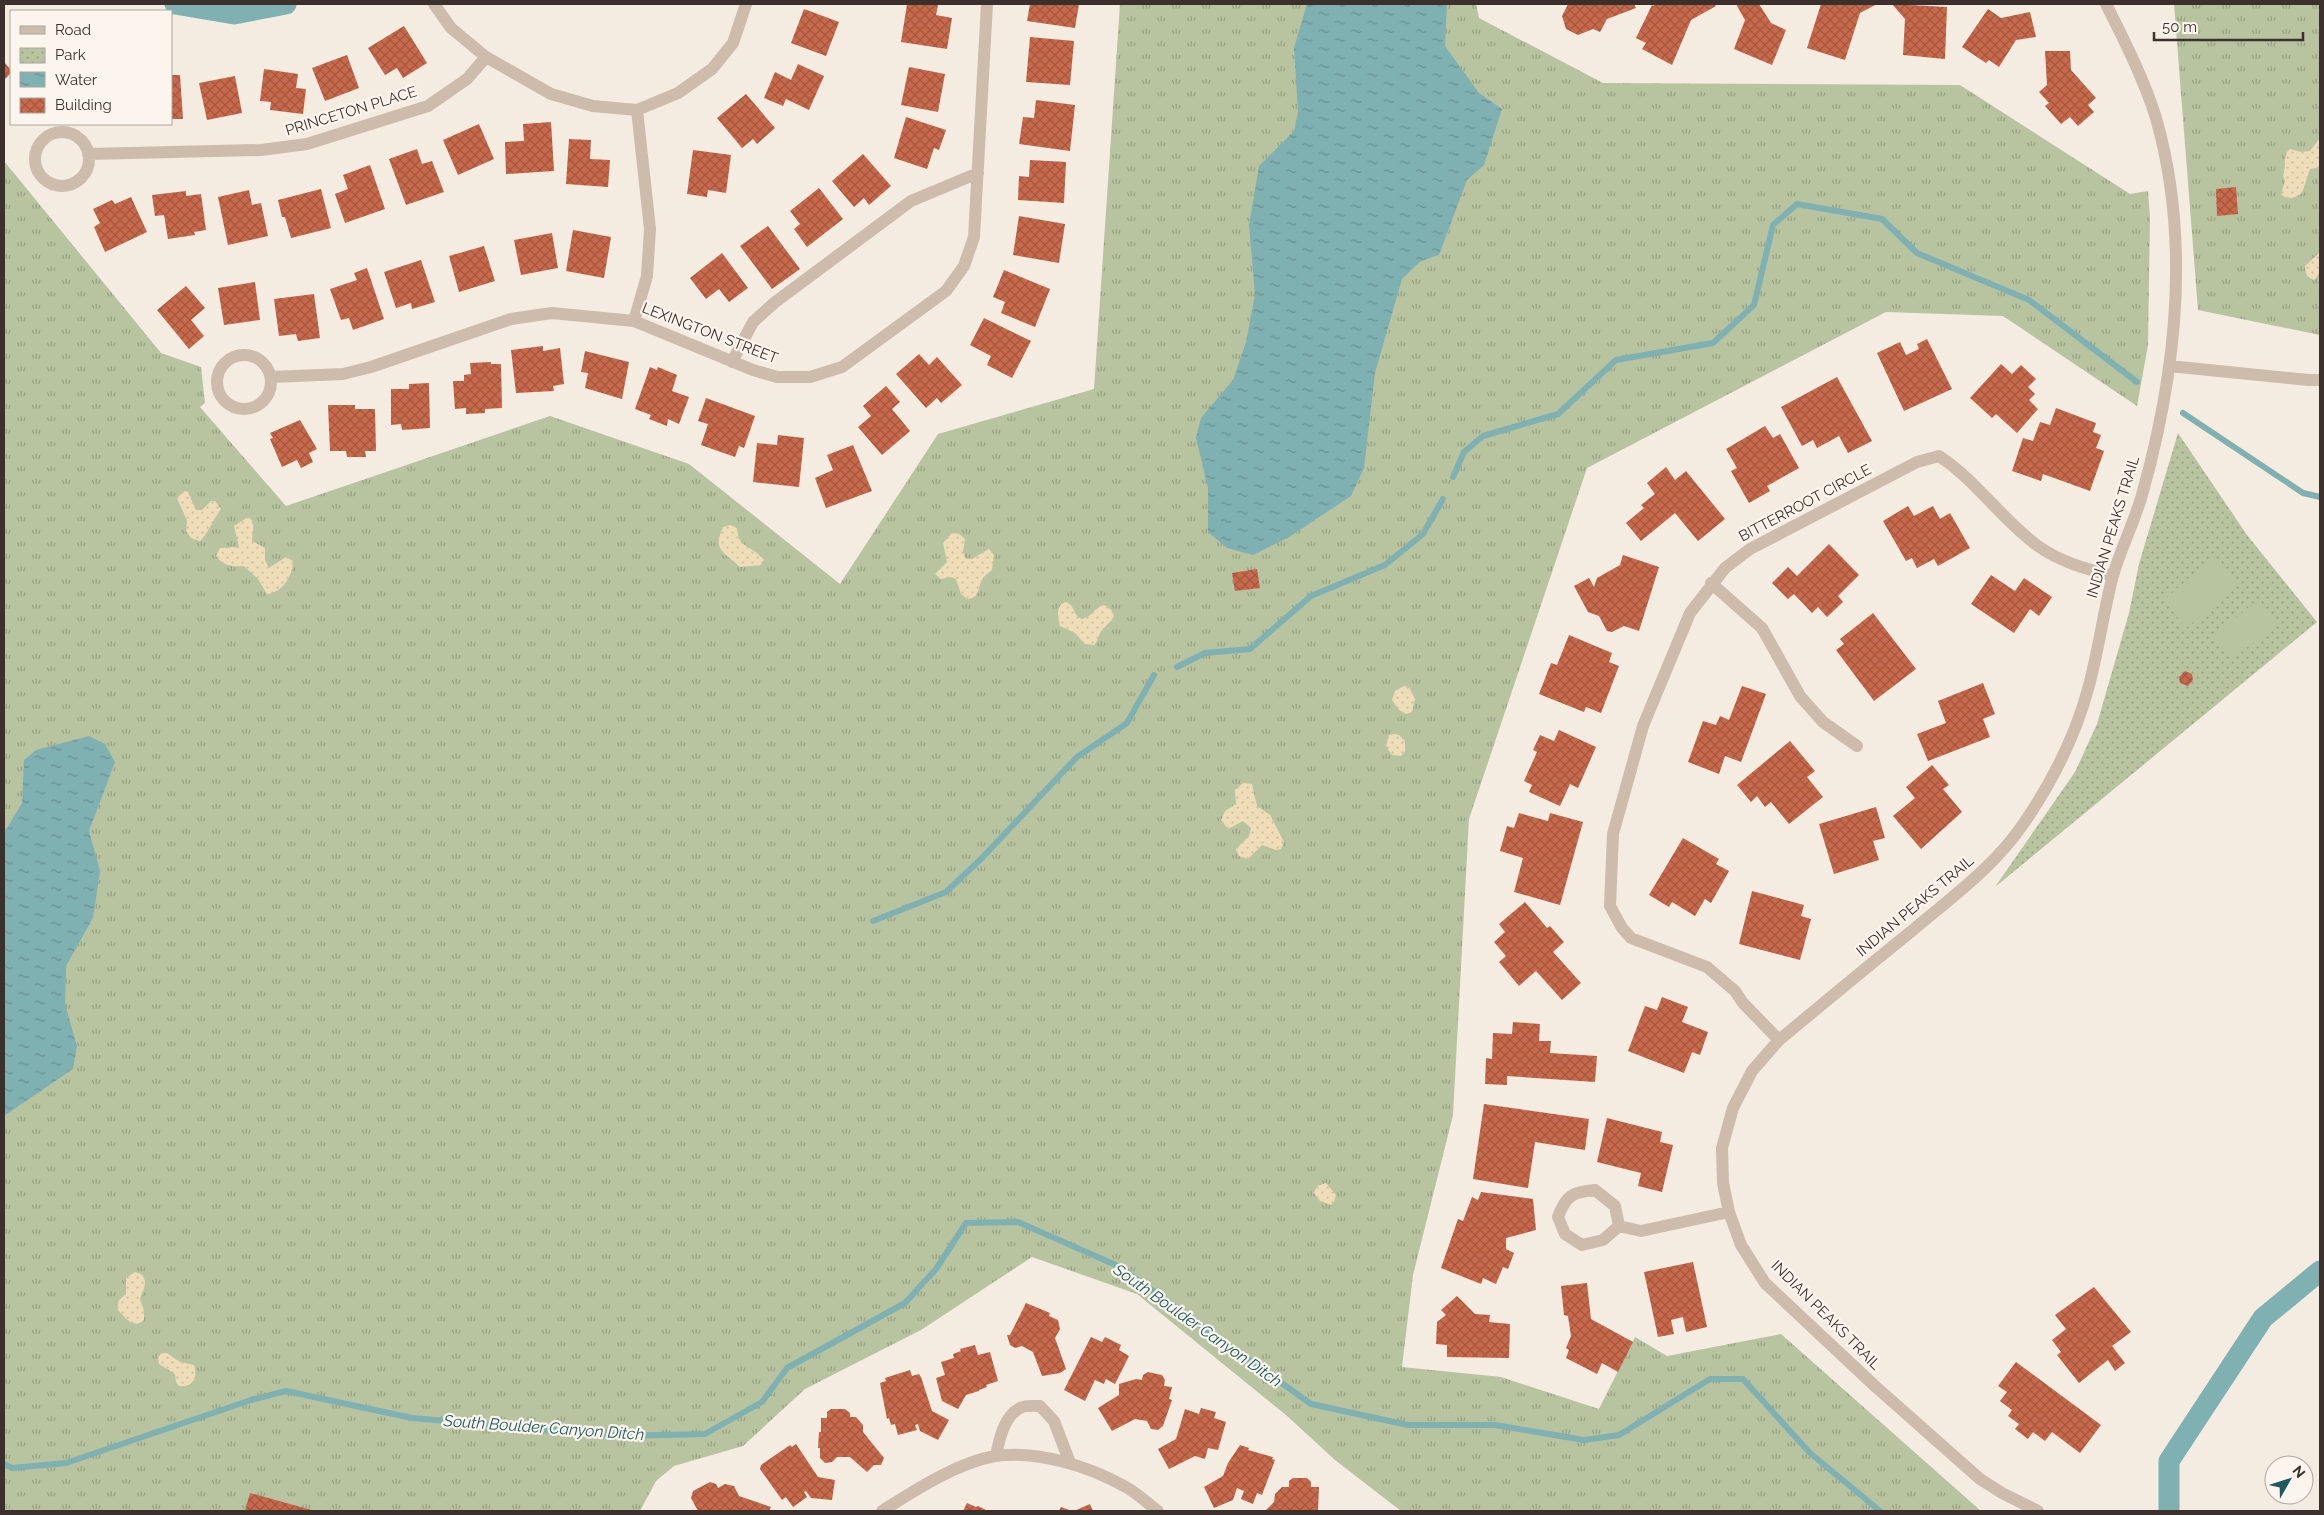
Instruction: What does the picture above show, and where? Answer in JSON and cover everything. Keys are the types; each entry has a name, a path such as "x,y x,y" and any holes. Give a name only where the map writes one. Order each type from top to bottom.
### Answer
{"street":[{"path":"434,4 452,28 486,57 551,94 593,106 637,110 678,93 712,69 733,42 746,4"},
{"name":"LEXINGTON STREET","path":"270,377 343,374 371,367 511,319 552,313 634,321 732,362 777,377 810,377 842,367 946,290 964,266 974,237 987,4"},
{"name":"INDIAN PEAKS TRAIL","path":"2038,1511 2002,1493 1980,1479 1876,1388 1765,1283 1741,1245 1729,1212 1723,1184 1722,1148 1733,1108 1752,1071 1780,1040 1981,873 2022,825 2056,772 2080,717 2113,576 2142,497 2161,418 2169,366 2176,296 2174,227 2163,153 2155,117 2128,47 2106,4"},
{"name":"PRINCETON PLACE","path":"88,154 261,150 307,144 428,106 467,79 486,57"},
{"path":"634,321 647,276 650,229 637,110"},
{"path":"63,132 79,139 88,154 86,171 80,178 64,186 47,182 36,168 34,159 40,142 55,133 63,132"},
{"path":"732,362 753,322 774,303 911,201 978,173"},
{"path":"252,356 267,368 270,377 268,396 262,403 245,410 227,404 220,397 217,388 220,370 234,357 252,356"},
{"path":"2169,366 2320,380"},
{"name":"BITTERROOT CIRCLE","path":"1780,1040 1743,1003 1735,991 1707,967 1631,938 1622,928 1610,906 1613,834 1643,726 1690,613 1711,583 1725,568 1750,549 1917,462 1939,456 1958,468 2009,521 2039,547 2074,566 2113,576"},
{"path":"1711,583 1762,628 1800,696 1823,722 1856,746"},
{"path":"1595,1190 1614,1206 1619,1226 1603,1240 1582,1245 1565,1234 1558,1217 1563,1202 1577,1191 1595,1190"},
{"path":"1619,1226 1641,1231 1729,1212"},
{"path":"996,1456 1001,1436 1012,1414 1022,1406 1040,1406 1054,1421 1070,1464"},
{"path":"882,1511 924,1485 971,1464 996,1456 1039,1457 1080,1466 1125,1486 1158,1511"}],"green space":[{"path":"1120,4 1476,4 1479,18 1603,83 1960,85 2130,194 2148,191 2150,217 2148,345 2137,406 2003,316 1886,312 1587,468 1469,819 1453,1115 1413,1275 1402,1367 1501,1377 1599,1409 1635,1337 1667,1356 1781,1334 1981,1511 1401,1511 1335,1460 1286,1415 1137,1294 1032,1257 921,1330 805,1389 743,1446 674,1466 656,1481 640,1511 4,1511 4,161 161,353 201,367 205,403 200,407 286,506 550,416 689,464 840,584 938,434 1094,389"},
{"path":"2174,4 2320,4 2320,335 2198,310"},
{"path":"2178,433 2247,535 2317,622 1995,887 2075,772 2097,724 2129,613 2139,564"},
{"path":"2214,556 2239,585 2186,628 2164,600"},
{"path":"2257,600 2276,624 2233,659 2215,636"}],"sand":[{"path":"2320,138 2320,167 2310,169 2302,193 2286,198 2281,194 2285,181 2283,175 2286,154 2290,149 2301,152 2310,151"},
{"path":"2320,252 2320,271 2315,280 2307,275 2305,266"},
{"path":"184,491 188,492 196,510 202,510 211,501 215,501 221,509 200,541 191,538 186,531 187,521 177,498"},
{"path":"248,517 253,524 252,541 265,548 265,560 269,568 286,557 293,561 286,583 272,593 267,594 258,579 244,566 228,565 216,556 220,548 239,547 234,526"},
{"path":"730,525 737,528 740,540 764,560 761,565 740,567 721,550 719,546 720,535 723,527"},
{"path":"952,533 959,534 965,539 963,551 965,558 972,559 989,549 994,555 992,570 981,581 975,597 967,599 961,594 956,579 951,577 941,579 935,574 947,562 943,543"},
{"path":"1066,602 1071,605 1081,619 1088,617 1104,605 1113,612 1113,618 1102,630 1094,645 1085,644 1075,633 1060,626 1059,609"},
{"path":"1404,686 1409,687 1415,699 1412,712 1406,714 1399,710 1392,700 1395,691"},
{"path":"1389,735 1399,735 1405,741 1405,752 1401,756 1392,755 1386,746"},
{"path":"1243,783 1252,784 1257,806 1270,815 1284,842 1281,849 1276,850 1262,845 1248,859 1239,856 1236,849 1249,836 1251,828 1243,821 1228,829 1221,820 1225,811 1236,804 1235,790"},
{"path":"1326,1183 1336,1195 1331,1205 1320,1201 1314,1193 1317,1186"},
{"path":"135,1272 141,1274 145,1280 140,1299 144,1311 144,1320 136,1324 126,1319 117,1309 119,1300 126,1294 126,1278"},
{"path":"162,1353 167,1353 180,1362 194,1365 195,1377 193,1381 188,1385 179,1386 176,1382 175,1374 159,1364 158,1357"}],"water":[{"path":"1307,4 1447,4 1445,46 1479,93 1502,109 1484,165 1467,180 1439,255 1421,261 1402,279 1375,373 1364,468 1351,496 1289,537 1253,555 1227,548 1208,532 1208,488 1196,438 1201,418 1233,380 1246,342 1255,295 1249,225 1259,166 1294,131 1298,112 1294,48"},
{"path":"89,736 105,744 115,762 89,831 100,871 93,918 66,966 65,1004 77,1046 73,1069 4,1116 4,833 22,803 24,760 36,750"}],"building":[{"path":"907,4 938,5 936,15 952,18 947,49 901,42"},
{"path":"1030,4 1079,4 1075,28 1027,21"},
{"path":"1568,4 1634,4 1636,8 1607,19 1600,32 1593,29 1578,35 1566,29 1562,16"},
{"path":"1655,4 1714,4 1716,6 1691,20 1672,65 1642,49 1646,43 1636,38 1652,5 1654,6"},
{"path":"1736,4 1759,4 1771,23 1786,30 1772,65 1734,49 1745,20"},
{"path":"1821,4 1877,4 1860,13 1845,60 1807,48"},
{"path":"1892,4 1947,7 1945,59 1903,55 1905,19"},
{"path":"804,9 839,22 826,56 791,43"},
{"path":"1988,9 2001,18 2030,12 2036,37 2016,40 1999,67 1989,60 1986,63 1962,47"},
{"path":"404,26 427,63 403,78 397,68 385,75 368,48"},
{"path":"1030,37 1074,41 1070,85 1026,82"},
{"path":"2045,51 2070,51 2071,70 2096,98 2088,105 2094,112 2078,126 2070,117 2061,124 2045,106 2049,103 2039,92 2047,85"},
{"path":"347,55 359,88 325,101 312,68"},
{"path":"4,62 10,69 10,74 4,80"},
{"path":"798,64 824,76 809,110 786,99 783,106 764,98 775,72 791,80"},
{"path":"909,67 945,74 938,112 901,105"},
{"path":"264,69 298,74 296,88 306,89 303,114 270,110 271,102 260,101"},
{"path":"172,75 180,75 183,119 172,119"},
{"path":"235,76 242,113 207,120 199,83"},
{"path":"746,94 775,128 757,144 753,139 742,148 717,118"},
{"path":"1036,100 1075,105 1070,151 1019,144 1023,117 1034,118"},
{"path":"906,117 946,130 939,150 934,148 927,169 894,158"},
{"path":"551,122 554,171 506,174 505,142 524,141 523,124"},
{"path":"479,124 494,159 458,175 443,140"},
{"path":"569,139 591,140 590,159 610,160 608,187 566,184"},
{"path":"417,149 422,164 432,161 444,192 406,205 389,159"},
{"path":"693,150 731,155 726,193 708,190 707,197 687,194"},
{"path":"863,154 891,186 869,205 864,198 854,207 832,181"},
{"path":"1030,160 1066,162 1064,203 1018,200 1019,176 1029,177"},
{"path":"370,165 385,209 345,223 335,194 348,189 343,175"},
{"path":"2236,187 2238,214 2217,216 2216,189"},
{"path":"819,188 843,219 807,247 794,229 800,224 790,211"},
{"path":"321,189 331,228 291,238 285,217 282,217 278,200"},
{"path":"249,190 252,205 261,203 268,236 228,245 218,197"},
{"path":"186,191 186,196 201,194 206,230 194,232 195,235 168,239 164,215 155,216 152,195"},
{"path":"131,197 147,232 105,252 94,227 100,223 93,209 112,200 115,204"},
{"path":"1019,216 1065,224 1059,263 1013,255"},
{"path":"768,226 800,269 772,289 740,246"},
{"path":"573,230 611,237 604,278 566,271"},
{"path":"552,233 558,268 521,275 514,240"},
{"path":"484,246 495,281 459,292 449,256"},
{"path":"722,253 748,288 729,302 719,289 706,299 690,278"},
{"path":"421,260 435,302 412,309 411,303 396,308 384,272"},
{"path":"367,268 384,319 353,330 349,318 341,320 330,289 357,280 354,273"},
{"path":"1004,270 1050,289 1035,327 1001,313 1005,302 993,297"},
{"path":"255,282 260,320 224,325 218,288"},
{"path":"186,286 205,308 191,320 204,336 189,349 157,310"},
{"path":"314,294 320,338 298,341 296,334 279,336 274,299"},
{"path":"984,318 1031,341 1012,378 987,365 991,356 970,345"},
{"path":"1927,339 1952,389 1904,411 1877,353 1900,342 1906,355 1919,349 1917,344"},
{"path":"543,346 543,351 560,348 564,384 553,386 554,391 516,393 511,350"},
{"path":"585,351 629,362 622,399 585,388 588,373 581,372"},
{"path":"919,354 929,365 937,357 962,385 941,403 937,398 926,408 896,374"},
{"path":"491,362 491,364 501,364 502,408 485,409 485,413 466,414 466,408 455,409 453,381 464,381 464,375 471,374 470,363"},
{"path":"2001,364 2012,374 2021,365 2036,379 2028,387 2035,394 2029,400 2038,409 2017,433 1996,414 1992,418 1970,398"},
{"path":"650,367 657,370 658,367 677,375 672,391 689,397 679,424 668,419 667,426 649,419 651,415 635,409"},
{"path":"1837,377 1872,441 1848,453 1839,436 1817,448 1813,440 1802,446 1781,407"},
{"path":"429,383 430,428 402,430 401,424 391,425 391,389 409,389 409,384"},
{"path":"886,386 900,402 892,409 910,431 882,455 858,427 871,416 863,406"},
{"path":"706,398 755,416 744,448 739,446 735,457 701,445 708,424 698,421"},
{"path":"328,405 355,405 355,409 375,409 376,451 365,451 366,457 347,457 346,451 330,451"},
{"path":"2056,408 2096,423 2093,432 2101,435 2096,448 2104,451 2090,491 2043,474 2041,481 2012,471 2023,438 2033,441 2040,422 2050,425"},
{"path":"300,420 317,449 309,453 313,462 301,468 297,460 282,467 270,439 273,438 270,433"},
{"path":"1765,426 1773,438 1780,434 1799,468 1767,486 1770,491 1749,503 1731,471 1737,468 1726,449"},
{"path":"778,435 804,438 799,487 753,482 757,443 777,445"},
{"path":"853,445 872,491 826,508 815,478 833,470 827,455"},
{"path":"1666,467 1675,480 1686,471 1725,519 1698,541 1675,513 1641,541 1626,523 1644,508 1641,505 1655,494 1647,483"},
{"path":"1908,506 1914,516 1933,506 1940,519 1950,513 1970,548 1938,566 1934,559 1917,568 1912,558 1906,561 1883,521"},
{"path":"1829,544 1859,575 1838,596 1843,602 1827,617 1818,607 1812,613 1794,594 1788,599 1772,583 1788,567 1797,576"},
{"path":"1623,555 1659,567 1639,631 1624,626 1612,632 1607,631 1599,616 1588,612 1574,586 1589,578 1594,587 1597,578 1620,565"},
{"path":"1257,569 1260,588 1235,591 1232,573"},
{"path":"1991,575 2015,591 2024,578 2052,597 2039,616 2030,609 2014,633 1971,604"},
{"path":"1873,613 1916,669 1874,701 1836,650 1844,644 1840,639"},
{"path":"1569,635 1612,653 1609,662 1619,666 1601,713 1586,707 1584,712 1539,694 1551,663 1557,665"},
{"path":"2185,671 2192,674 2193,680 2188,686 2180,683 2179,677"},
{"path":"1983,683 1995,714 1983,719 1990,737 1928,761 1917,734 1946,723 1938,701"},
{"path":"1742,686 1766,694 1741,762 1725,756 1719,774 1688,762 1703,721 1716,725 1720,716 1729,720"},
{"path":"1559,730 1596,747 1578,788 1570,784 1560,806 1529,792 1532,785 1524,781 1537,752 1533,750 1540,735 1554,741"},
{"path":"1790,741 1815,771 1807,777 1823,797 1789,824 1771,802 1765,807 1757,796 1751,802 1737,785"},
{"path":"1932,765 1949,785 1943,789 1962,812 1921,849 1893,816 1915,798 1906,787"},
{"path":"1876,807 1885,838 1873,841 1879,860 1834,874 1819,824"},
{"path":"1519,813 1548,821 1550,813 1583,822 1560,905 1514,892 1523,858 1500,851 1507,826 1514,828"},
{"path":"1683,838 1719,859 1716,864 1729,871 1711,903 1705,899 1695,916 1672,902 1669,907 1649,895"},
{"path":"1752,891 1804,905 1801,916 1811,919 1800,960 1739,944"},
{"path":"1525,902 1547,928 1550,926 1564,942 1553,952 1581,983 1562,1000 1536,971 1519,986 1499,962 1506,956 1494,942 1505,932 1499,924"},
{"path":"1662,997 1688,1007 1682,1022 1708,1032 1700,1055 1692,1052 1684,1073 1628,1051 1645,1006 1657,1010"},
{"path":"1513,1022 1540,1024 1539,1041 1551,1041 1550,1053 1597,1056 1595,1082 1507,1076 1507,1085 1485,1084 1486,1058 1492,1059 1493,1033 1512,1034"},
{"path":"1484,1104 1589,1119 1585,1150 1535,1142 1528,1188 1473,1179"},
{"path":"1607,1118 1662,1132 1660,1142 1673,1145 1662,1192 1638,1186 1641,1173 1597,1162"},
{"path":"1481,1192 1533,1199 1536,1230 1506,1238 1506,1249 1514,1253 1508,1269 1503,1267 1496,1284 1483,1278 1481,1284 1441,1268 1458,1219 1463,1221 1472,1197 1478,1200"},
{"path":"1693,1262 1707,1327 1686,1332 1683,1317 1671,1320 1674,1334 1658,1337 1644,1272"},
{"path":"1587,1283 1591,1319 1633,1342 1618,1372 1602,1363 1597,1374 1566,1358 1569,1350 1566,1348 1571,1336 1568,1316 1564,1315 1561,1286"},
{"path":"2094,1287 2131,1332 2112,1346 2125,1363 2115,1371 2108,1360 2079,1383 2057,1355 2061,1352 2052,1340 2066,1329 2055,1315"},
{"path":"1457,1296 1475,1314 1490,1315 1489,1322 1510,1324 1509,1358 1447,1357 1447,1345 1436,1344 1437,1322 1446,1315 1441,1310"},
{"path":"1026,1303 1050,1313 1049,1316 1058,1320 1060,1329 1055,1338 1066,1369 1060,1373 1042,1376 1033,1352 1022,1346 1015,1348 1010,1345 1007,1335 1010,1335"},
{"path":"1091,1337 1102,1342 1105,1337 1121,1345 1119,1350 1129,1356 1115,1384 1106,1379 1104,1384 1095,1380 1085,1401 1064,1390"},
{"path":"975,1345 978,1355 990,1352 998,1381 986,1385 987,1387 979,1391 966,1395 958,1409 942,1401 936,1378 945,1375 941,1362 954,1358 953,1354 961,1351 960,1349"},
{"path":"2016,1362 2101,1425 2080,1453 2052,1432 2045,1441 2033,1432 2028,1439 2015,1429 2019,1424 2008,1416 2012,1410 2000,1401 2007,1392 1998,1386"},
{"path":"910,1370 912,1376 919,1374 921,1377 932,1411 949,1420 938,1440 920,1431 918,1424 915,1425 917,1430 898,1435 895,1424 891,1425 889,1418 887,1419 880,1383 886,1381 885,1378"},
{"path":"1148,1372 1162,1375 1165,1380 1164,1386 1172,1387 1169,1399 1172,1400 1163,1426 1158,1430 1151,1429 1147,1421 1135,1419 1112,1431 1098,1408 1119,1395 1119,1384 1136,1379 1142,1380 1143,1375"},
{"path":"1201,1408 1216,1412 1214,1418 1226,1422 1218,1450 1208,1448 1205,1459 1195,1456 1169,1469 1158,1449 1176,1439 1185,1409 1199,1414"},
{"path":"831,1409 845,1409 850,1413 850,1417 856,1417 863,1425 863,1432 884,1458 881,1465 874,1465 867,1472 850,1457 837,1457 832,1462 825,1463 820,1458 820,1448 818,1448 821,1418 827,1418 827,1412"},
{"path":"796,1444 818,1477 835,1480 832,1500 811,1498 806,1491 804,1492 807,1497 793,1507 786,1497 782,1500 760,1469 761,1465 790,1445 792,1447"},
{"path":"1240,1445 1249,1448 1248,1450 1273,1457 1272,1459 1275,1460 1262,1495 1257,1493 1253,1504 1241,1499 1244,1491 1237,1488 1233,1500 1214,1508 1204,1487 1223,1476 1228,1463"},
{"path":"1293,1478 1307,1478 1311,1482 1311,1487 1319,1487 1318,1511 1265,1511 1274,1502 1275,1494 1282,1487 1289,1487 1289,1481"},
{"path":"710,1482 716,1484 718,1488 725,1484 734,1486 739,1496 771,1507 769,1511 698,1511 691,1498 693,1491"},
{"path":"250,1493 315,1511 245,1511"},
{"path":"967,1503 978,1506 988,1511 963,1511"},
{"path":"1090,1504 1093,1511 1074,1511"},
{"path":"1061,1507 1072,1511 1059,1511"}],"waterway":[{"name":"South Boulder Canyon Ditch","path":"175,4 234,14 286,4"},
{"path":"1453,477 1464,452 1483,436 1558,414 1616,360 1713,343 1754,305 1773,225 1797,204 1882,219 1917,253 2029,300 2137,382"},
{"path":"2183,413 2303,493 2320,497"},
{"path":"1177,667 1205,653 1250,649 1311,596 1385,565 1423,534 1443,499"},
{"path":"873,921 946,892 982,858 1077,757 1127,723 1154,675"},
{"name":"South Boulder Canyon Ditch","path":"4,1464 12,1468 66,1463 251,1400 286,1391 412,1418 620,1436 705,1434 762,1402 787,1368 905,1303 936,1269 966,1223 1018,1222 1118,1266 1311,1404 1408,1425 1495,1425 1584,1440 1619,1435 1710,1379 1743,1379 1810,1453 1880,1511"},
{"name":"South Boulder Canyon Ditch","path":"2169,1511 2169,1461 2263,1318 2320,1271"}]}
